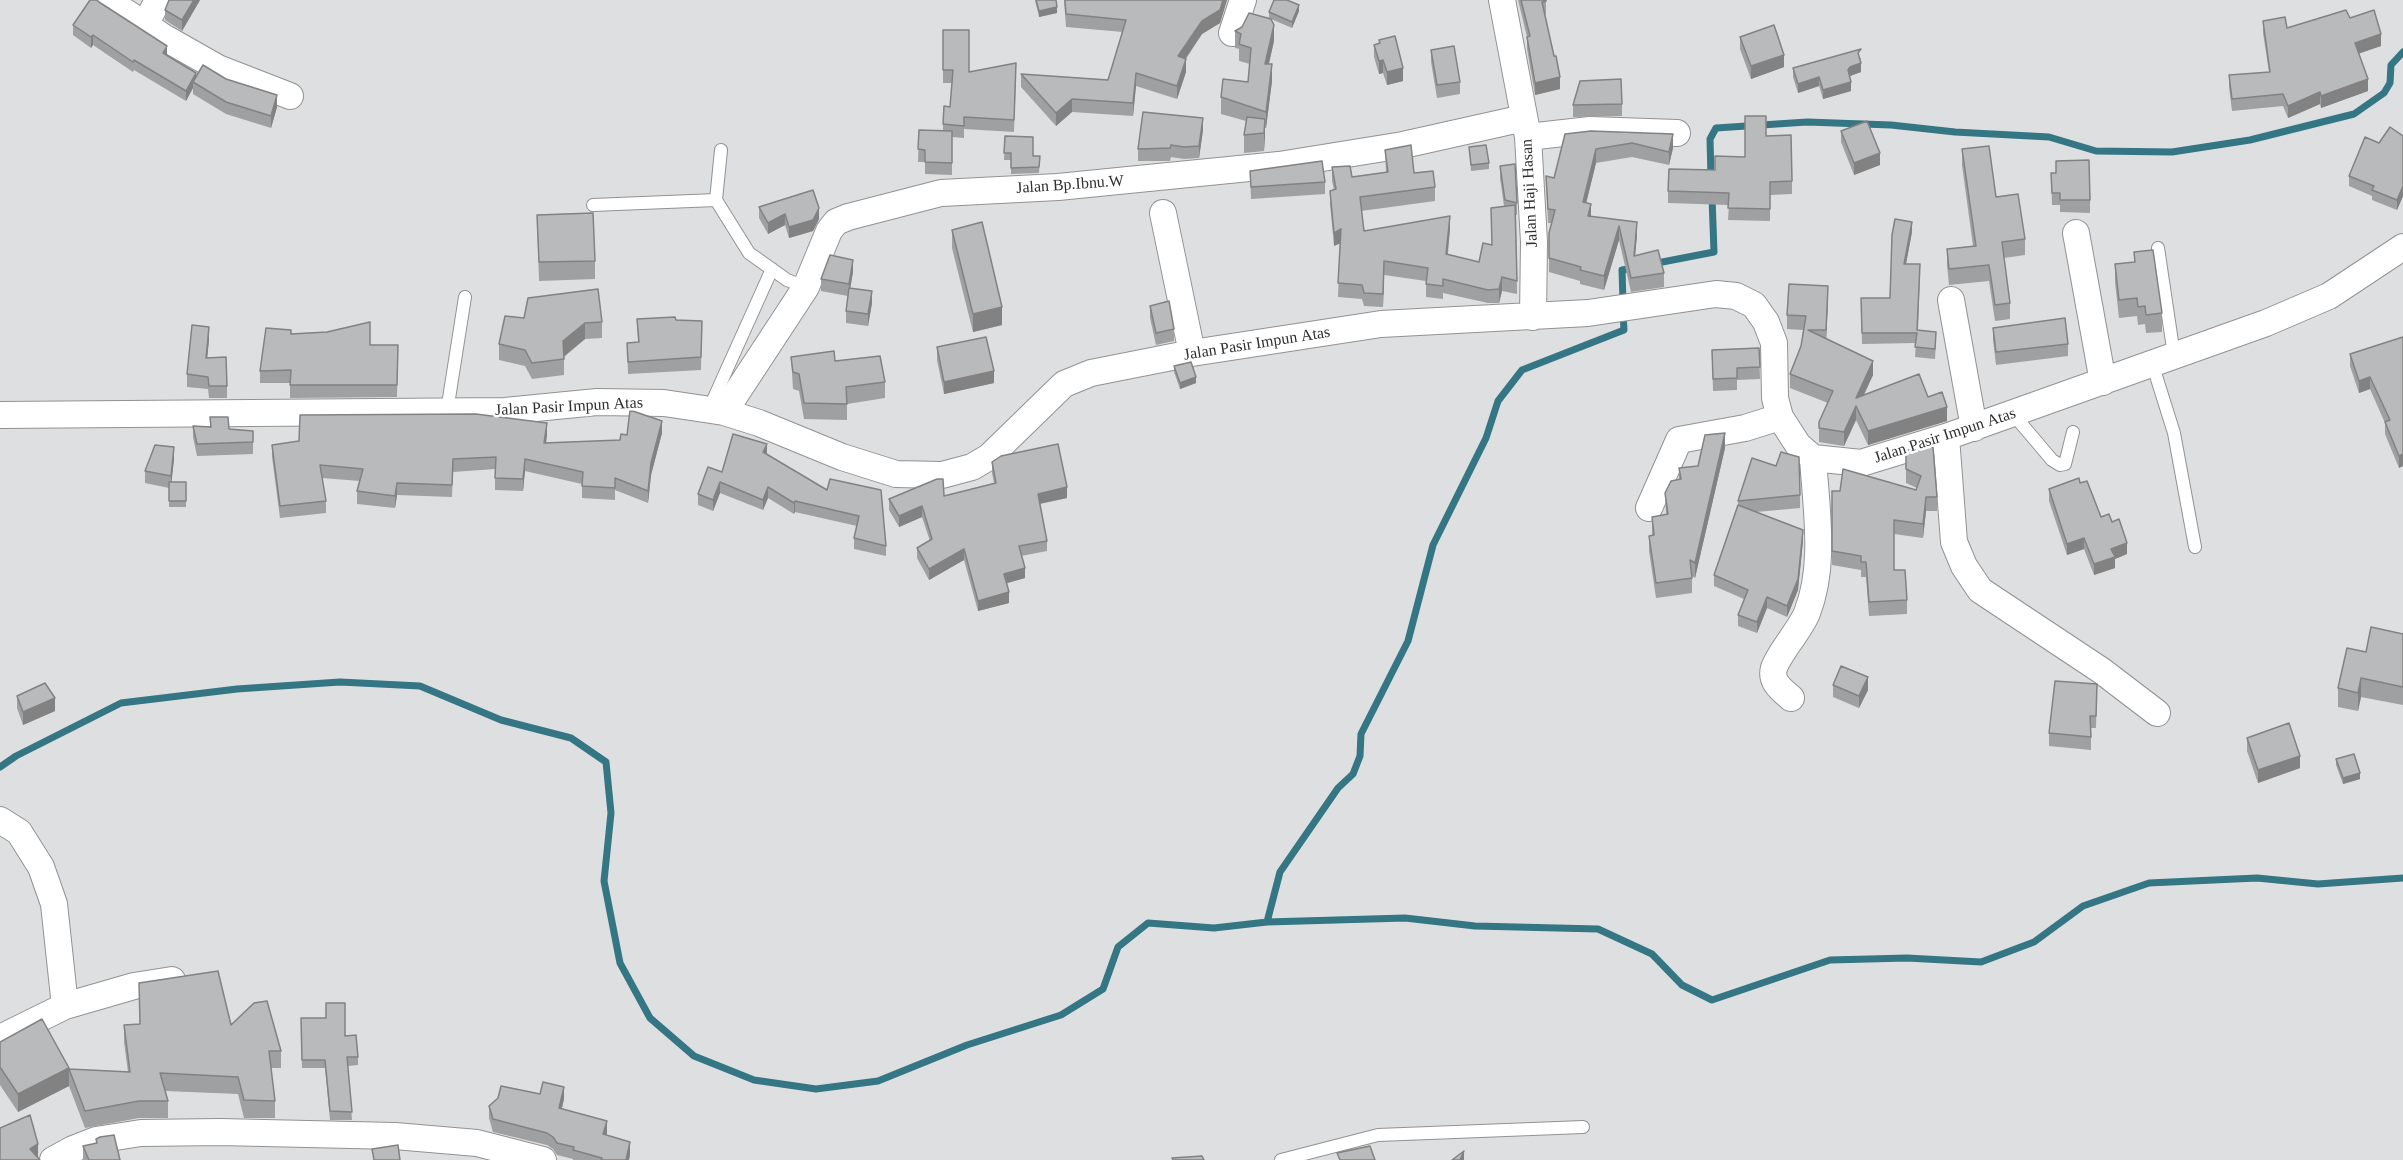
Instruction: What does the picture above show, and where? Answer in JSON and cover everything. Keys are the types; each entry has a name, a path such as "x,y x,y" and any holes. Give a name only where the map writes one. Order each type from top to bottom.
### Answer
{"street":[{"path":"107,0 218,68 290,96"},
{"path":"145,25 158,0"},
{"path":"1232,33 1243,0"},
{"name":"Jalan Haji Hasan","path":"1502,0 1526,127 1534,242 1533,317"},
{"name":"Jalan Bp.Ibnu.W","path":"716,411 806,287 819,252 836,222 903,201 941,193 1058,187 1279,165 1526,127 1677,133"},
{"path":"1163,213 1192,353"},
{"path":"2076,233 2103,382"},
{"name":"Jalan Pasir Impun Atas","path":"0,415 505,411 597,402 664,403 716,411 759,423 842,457 896,474 942,475 972,467 989,458 1064,384 1091,373 1192,353 1381,324 1588,313 1716,294 1736,296 1754,306 1766,322 1774,343 1775,398 1780,417 1798,445 1813,458 1861,464 1974,428 2266,323 2329,296 2403,247"},
{"path":"1951,300 1974,428"},
{"path":"1649,508 1679,440 1745,428 1780,417"},
{"path":"1946,437 1954,542 1964,566 1980,590 2102,671 2157,713"},
{"path":"1791,698 1779,688 1774,679 1774,668 1806,615 1814,592 1818,562 1813,458"},
{"path":"0,820 19,832 41,867 54,903 65,1006"},
{"path":"0,1038 65,1006 134,986 192,977"},
{"path":"53,1160 96,1140 141,1133 220,1132 395,1136 476,1151 543,1160"}],"lane":[{"path":"721,150 716,200 748,253 787,280 806,287"},
{"path":"593,205 716,200"},
{"path":"2158,248 2163,359 2195,547"},
{"path":"716,411 772,269"},
{"path":"447,411 465,297"},
{"path":"2013,414 2052,460 2060,465 2065,464 2073,432"},
{"path":"1281,1160 1378,1135 1583,1127"}],"building":[{"path":"90,0 97,0 167,46 163,53 196,73 186,91 73,25"},
{"path":"169,0 194,0 182,20 165,10"},
{"path":"1036,0 1056,0 1057,7 1039,11"},
{"path":"1065,0 1223,0 1220,10 1202,21 1178,56 1186,59 1177,86 1136,73 1133,103 1072,99 1056,113 1021,74 1108,80 1126,20 1066,14"},
{"path":"1274,0 1287,0 1299,5 1292,22 1269,12"},
{"path":"1521,0 1546,0 1542,2 1560,77 1535,83 1527,37 1530,36"},
{"path":"2346,10 2350,18 2374,10 2381,34 2355,43 2368,79 2321,96 2320,92 2288,106 2283,94 2232,99 2229,75 2270,72 2263,21 2285,17 2287,28"},
{"path":"1249,13 1271,19 1274,25 1265,64 1272,64 1266,112 1221,97 1223,79 1248,82 1251,48 1239,44 1241,34 1235,31 1242,27"},
{"path":"1774,25 1784,55 1751,66 1740,37"},
{"path":"943,30 969,30 969,72 1016,63 1014,120 964,117 964,126 943,124 944,106 950,107 953,70 943,70"},
{"path":"1395,36 1403,68 1387,72 1383,60 1379,61 1374,45 1380,43 1379,40"},
{"path":"1454,46 1460,82 1437,85 1431,50"},
{"path":"1861,49 1858,53 1861,63 1848,70 1851,82 1823,90 1819,77 1798,84 1793,68"},
{"path":"203,65 226,79 277,95 271,116 226,102 193,82"},
{"path":"1621,79 1622,104 1573,105 1580,81"},
{"path":"1143,112 1203,118 1199,146 1171,145 1170,148 1138,149"},
{"path":"1745,116 1766,116 1766,136 1791,135 1792,181 1770,182 1770,209 1728,208 1729,193 1668,191 1669,169 1715,170 1715,156 1745,157"},
{"path":"1247,117 1265,119 1264,133 1244,135"},
{"path":"1867,121 1880,153 1854,163 1841,131"},
{"path":"2390,127 2403,136 2403,186 2397,200 2372,190 2374,186 2349,176 2365,137 2379,143"},
{"path":"919,130 952,131 952,163 925,162 925,150 918,149"},
{"path":"1591,131 1673,134 1669,152 1632,143 1596,149 1583,202 1591,204 1588,216 1637,222 1634,256 1658,250 1664,273 1631,278 1619,226 1604,276 1549,258 1549,233 1555,210 1548,209 1546,176 1554,178 1565,134"},
{"path":"1005,136 1033,137 1033,156 1040,156 1039,167 1011,168 1011,153 1004,153"},
{"path":"1411,145 1414,173 1433,171 1435,187 1360,197 1364,231 1450,216 1446,254 1479,262 1483,243 1492,245 1491,208 1515,205 1517,281 1502,277 1499,289 1488,290 1443,279 1443,286 1426,284 1428,268 1384,261 1383,294 1364,293 1362,285 1338,283 1341,229 1334,233 1330,191 1336,189 1332,167 1350,166 1352,177 1388,172 1385,150"},
{"path":"1486,145 1489,163 1471,165 1469,147"},
{"path":"1989,146 1996,197 2018,194 2025,239 2002,242 2010,303 1995,305 1989,265 1949,269 1947,249 1976,246 1962,149"},
{"path":"2089,160 2090,200 2060,200 2060,193 2052,193 2051,173 2056,173 2056,161"},
{"path":"1322,161 1325,182 1251,187 1250,171"},
{"path":"1515,164 1517,203 1505,200 1500,166"},
{"path":"813,190 819,208 813,220 789,227 785,214 768,223 759,207"},
{"path":"593,213 595,261 539,262 537,215"},
{"path":"1895,219 1912,222 1904,264 1920,264 1917,330 1936,332 1935,349 1915,347 1917,333 1862,333 1861,298 1890,298 1892,235"},
{"path":"982,222 1002,307 973,314 952,230"},
{"path":"2153,250 2162,313 2146,315 2145,306 2138,307 2137,298 2119,300 2115,264 2135,262 2134,252"},
{"path":"830,255 853,260 849,284 821,279"},
{"path":"1789,284 1828,286 1826,330 1808,330 1873,361 1856,398 1919,374 1928,397 1942,392 1947,407 1868,431 1856,406 1844,432 1819,428 1819,422 1833,391 1790,374 1801,346 1806,316 1787,315"},
{"path":"849,288 872,291 868,314 846,311"},
{"path":"598,289 602,322 585,323 563,341 564,359 532,363 525,350 499,344 505,316 524,318 528,298"},
{"path":"1169,301 1174,329 1156,333 1150,306"},
{"path":"675,317 676,320 702,321 701,357 628,362 627,343 639,342 637,319"},
{"path":"2065,318 2068,344 1996,352 1993,328"},
{"path":"370,322 370,345 398,345 397,385 290,385 291,370 260,371 266,328 291,330 291,334 327,332"},
{"path":"192,325 209,327 206,358 226,357 227,386 209,386 208,377 187,374"},
{"path":"986,337 994,371 944,382 937,347"},
{"path":"2403,337 2403,454 2399,456 2385,422 2390,420 2370,377 2359,381 2350,354"},
{"path":"1759,348 1760,367 1737,368 1737,378 1713,379 1712,350"},
{"path":"834,351 835,361 880,356 885,382 846,387 847,404 804,403 799,374 793,372 791,357"},
{"path":"1191,362 1196,377 1180,383 1174,366"},
{"path":"630,410 662,421 651,463 648,491 615,478 615,488 582,486 583,472 525,459 523,479 495,478 496,457 453,459 452,485 397,483 395,496 357,491 363,469 320,465 326,501 280,506 272,445 299,441 300,415 476,414 547,423 544,443 620,440 621,434 627,435"},
{"path":"210,417 228,417 229,429 253,431 253,442 197,444 193,426 211,427"},
{"path":"1725,433 1695,563 1690,560 1692,578 1656,583 1649,536 1654,535 1652,517 1668,514 1665,493 1671,481 1681,479 1679,468 1698,466 1705,435"},
{"path":"733,434 767,444 763,452 827,490 830,479 881,490 886,546 854,538 859,516 795,501 794,503 768,487 763,500 720,482 713,500 698,494 708,467 722,472"},
{"path":"1058,444 1067,487 1038,494 1047,541 1019,546 1025,568 1004,574 1009,592 978,601 964,549 929,569 917,548 932,539 922,506 899,516 889,499 937,479 943,479 944,496 996,483 992,462 1001,456"},
{"path":"155,445 174,447 171,476 145,471"},
{"path":"1917,447 1933,447 1937,497 1926,497 1923,524 1894,520 1894,570 1905,570 1907,600 1869,602 1866,562 1861,562 1861,556 1832,551 1832,491 1840,491 1843,469 1916,490 1921,476 1906,469 1906,451"},
{"path":"1781,452 1799,457 1800,495 1738,501 1752,458 1776,466"},
{"path":"2079,478 2080,483 2087,481 2101,517 2109,514 2112,522 2119,519 2127,543 2111,549 2115,557 2094,564 2084,538 2067,544 2049,489"},
{"path":"169,482 186,482 186,501 169,501"},
{"path":"1738,505 1803,530 1798,579 1787,606 1767,597 1757,622 1738,615 1748,590 1714,575"},
{"path":"2371,627 2403,634 2403,687 2361,678 2358,693 2338,688 2347,648 2366,652"},
{"path":"1841,666 1868,677 1859,696 1833,685"},
{"path":"2055,681 2097,684 2096,716 2090,716 2091,737 2049,733"},
{"path":"45,683 55,698 23,712 17,696"},
{"path":"2289,723 2300,756 2258,770 2247,738"},
{"path":"2354,754 2360,773 2343,778 2336,759"},
{"path":"218,971 231,1025 254,1003 267,1001 281,1051 269,1051 275,1101 244,1100 238,1077 160,1073 168,1101 139,1101 85,1111 69,1069 130,1072 124,1025 140,1024 139,983"},
{"path":"326,1003 345,1003 345,1036 356,1035 358,1057 347,1057 352,1112 330,1111 325,1060 302,1060 301,1018 326,1018"},
{"path":"42,1019 69,1068 18,1094 0,1067 0,1042"},
{"path":"543,1082 564,1087 559,1108 607,1121 603,1134 630,1142 626,1160 601,1160 602,1158 573,1150 574,1147 557,1143 547,1133 493,1119 489,1106 498,1098 501,1086 540,1094"},
{"path":"30,1115 38,1144 30,1149 40,1160 0,1160 0,1128"},
{"path":"114,1135 120,1160 89,1160 83,1146 97,1143 96,1139 100,1137"},
{"path":"398,1145 400,1160 374,1160 372,1149"},
{"path":"1370,1146 1375,1160 1340,1160 1337,1153"},
{"path":"1464,1151 1460,1160 1452,1160"},
{"path":"1202,1156 1204,1160 1173,1160 1172,1158"}],"waterway":[{"path":"1711,177 1710,139 1716,128 1807,122 1891,125 1955,132 2049,137 2096,151 2172,152 2250,140 2354,114 2384,93 2390,83 2391,65 2403,52"},
{"path":"1652,264 1714,252 1712,197"},
{"path":"1623,302 1622,270 1633,268"},
{"path":"1267,922 1280,872 1338,788 1353,774 1360,756 1361,734 1408,641 1433,545 1486,438 1498,401 1522,370 1624,330 1623,313"},
{"path":"0,767 16,756 121,703 237,689 340,682 420,686 501,720 571,738 606,762 611,813 604,881 620,963 650,1018 694,1056 754,1080 816,1089 878,1081 967,1045 1061,1015 1103,989 1118,947 1148,923 1214,928 1267,922 1405,918 1475,926 1598,929 1652,954 1682,985 1712,1000 1830,960 1907,958 1981,962 2034,942 2083,906 2149,883 2257,878 2318,884 2403,878"}]}
